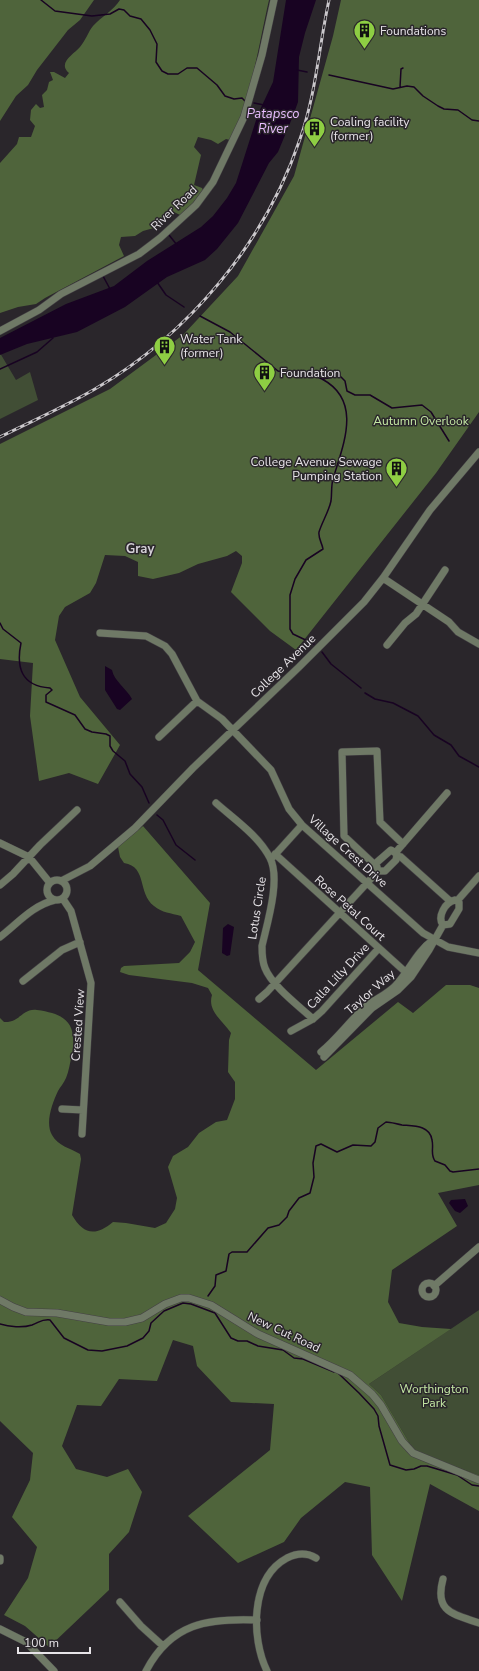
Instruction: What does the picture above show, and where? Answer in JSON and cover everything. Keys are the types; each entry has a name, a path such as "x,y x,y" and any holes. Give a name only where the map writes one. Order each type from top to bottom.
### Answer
{"street":[{"name":"River Road","path":"0,330 39,310 61,294 139,254 160,238 196,205 216,176 244,117 262,55 274,0"},
{"name":"College Avenue","path":"50,883 54,880 60,881 78,873 116,846 364,602 383,578 426,516 479,452"},
{"path":"387,644 405,623 416,614 444,570"},
{"path":"383,578 449,622 458,632 479,644"},
{"path":"100,633 138,634 159,641 172,654 197,701 159,737"},
{"name":"Village Crest Drive","path":"197,701 217,714 272,770 289,809 302,825 433,940 458,950 479,953"},
{"path":"403,844 380,822 377,751 342,752 344,836 377,868 387,870 396,860 396,854 403,844 447,792"},
{"name":"Lotus Circle","path":"216,803 256,838 273,857 273,888 262,946 262,958 265,968 276,983 313,1019"},
{"path":"0,885 78,810"},
{"path":"273,857 302,825"},
{"path":"0,843 29,858 50,883 35,909"},
{"path":"258,999 276,983 367,883 388,850 401,857 454,901 460,905 450,924 443,925 440,920 441,916 454,901 479,876"},
{"name":"Rose Petal Court","path":"273,857 340,913 408,975"},
{"name":"College Avenue","path":"59,900 67,893 67,889 78,873"},
{"path":"60,881 67,889"},
{"path":"47,890 48,895 59,900"},
{"path":"0,937 35,909 48,902 59,900"},
{"name":"Crested View","path":"59,900 71,911 91,983 82,1134"},
{"name":"Taylor Way","path":"323,1055 364,1007 387,994 408,975 424,946 433,940 443,925"},
{"path":"23,981 62,950 80,942"},
{"name":"Calla Lilly Drive","path":"291,1031 313,1019 379,948"},
{"path":"62,1109 83,1110"},
{"path":"434,1286 479,1247"},
{"name":"New Cut Road","path":"0,1300 26,1312 57,1313 109,1322 125,1322 142,1318 165,1304 181,1298 189,1298 212,1305 258,1334 350,1375 376,1399 388,1416 402,1441 413,1453 479,1480"},
{"path":"267,1671 259,1646 257,1620 263,1587 270,1573 284,1560 297,1554 307,1554 316,1558"},
{"path":"443,1579 440,1594 442,1604 446,1609 456,1615 479,1623"},
{"path":"120,1602 141,1626 163,1646"},
{"path":"146,1671 163,1646 179,1633 202,1623 228,1619 257,1620"},
{"path":"1,1632 26,1642 54,1671"}],"green space":[{"path":"0,0 94,0 80,20 68,30 37,70 28,85 16,96 0,121"},
{"path":"120,0 269,0 254,72 244,108 230,140 226,139 218,144 211,140 198,137 194,147 201,155 194,185 202,188 203,190 189,208 180,215 174,212 165,217 161,226 143,231 135,236 121,237 119,245 124,256 36,304 18,307 0,313 0,163 17,144 19,137 31,137 35,126 30,120 31,110 36,104 40,108 44,107 42,95 47,90 49,82 53,80 50,72 54,72 65,78 69,73 65,66 68,59 80,47 93,26"},
{"name":"Autumn Overlook","path":"341,0 479,0 479,412 436,473 296,650 270,631 231,592 242,563 242,556 236,551 227,556 198,564 179,573 153,579 138,576 138,562 125,556 105,555 96,583 90,593 65,607 59,616 55,640 80,697 120,745 98,784 69,773 39,781 30,716 33,663 0,659 0,444 110,389 183,335 238,276 294,176 333,36"},
{"path":"0,353 16,380 30,372 38,400 0,419"},
{"path":"143,826 210,903 198,970 316,1070 398,1002 413,1013 446,985 470,985 479,988 479,1185 438,1193 457,1226 392,1270 388,1302 399,1323 422,1327 451,1329 369,1384 381,1395 413,1449 428,1457 479,1475 479,1511 430,1484 402,1601 372,1555 370,1487 345,1482 301,1518 284,1542 238,1563 188,1516 270,1450 274,1404 231,1402 197,1366 193,1346 173,1340 157,1381 119,1379 101,1406 77,1405 62,1446 76,1469 107,1477 128,1469 142,1492 129,1532 109,1554 109,1590 49,1647 25,1626 4,1615 28,1578 37,1547 12,1517 30,1480 33,1453 0,1421 0,1018 4,1022 9,1022 28,1011 37,1010 56,1014 68,1022 71,1028 73,1044 69,1069 65,1080 58,1091 50,1113 49,1125 52,1135 58,1142 80,1154 81,1159 72,1215 85,1230 101,1230 113,1222 155,1228 166,1223 175,1209 177,1198 168,1167 173,1156 188,1147 199,1133 216,1122 227,1120 235,1099 235,1082 228,1072 229,1040 231,1033 214,1011 211,1001 212,995 208,988 192,983 129,975 120,972 121,968 124,966 179,963 190,952 195,942 181,916 160,910 149,901 140,875 131,865 124,863 120,857 118,847"},
{"name":"Worthington Park","path":"479,1310 479,1475 428,1457 413,1449 381,1395 369,1384"}],"water":[{"name":"Patapsco River","path":"286,0 316,0 299,57 298,102 278,152 269,163 238,223 217,249 205,260 167,277 125,307 77,332 27,344 0,355 0,338 66,304 114,286 147,261 201,227 213,216 236,183 258,114 273,82"},
{"path":"105,666 112,670 115,678 132,699 120,710 117,709 105,690"},
{"path":"228,924 234,927 230,955 227,956 222,953 223,928"},
{"path":"465,1199 468,1206 460,1213 455,1211 449,1203 451,1200"}],"waterway":[{"path":"41,0 55,11 92,16 110,14 119,9 124,10 130,16 141,19 150,30 157,44 156,62 162,71 168,74 178,74 187,68 197,68 217,85 225,96 234,99 242,98 245,101"},
{"path":"400,87 401,69 403,68"},
{"path":"297,70 307,72"},
{"path":"329,75 393,89 407,86 414,87 423,96 438,106 444,109 458,110 472,120 479,121"},
{"path":"254,103 264,105"},
{"path":"169,235 177,245"},
{"path":"103,276 110,289"},
{"path":"157,282 166,295 184,307"},
{"path":"200,316 230,332 278,371 299,371 316,376 335,388 342,399 346,411 347,424 345,438 332,482 330,505 319,532 323,549 306,560 295,579 290,595 290,629 293,634 314,644"},
{"path":"0,369 37,352 53,338"},
{"path":"322,379 340,376 345,381 347,391 355,395 370,395 392,408 422,405 431,412 449,441"},
{"path":"0,623 3,629 21,643 19,660 23,674 33,684 50,688 52,690 46,695 46,702 75,715 85,729 110,736 110,746 113,751 125,761 130,774 142,787 149,803"},
{"path":"322,652 331,664 361,688"},
{"path":"365,693 375,699 393,703 418,716 434,735 451,745 459,756 479,767"},
{"path":"157,815 163,820 176,845 195,860"},
{"path":"208,1296 215,1286 216,1275 226,1271 229,1254 232,1252 247,1252 268,1228 279,1225 287,1217 289,1211 299,1198 310,1193 314,1177 313,1163 316,1146 321,1144 337,1152 353,1145 371,1146 375,1142 378,1128 386,1122 390,1122 416,1126 428,1131 431,1135 433,1146 432,1153 435,1161 445,1165 450,1171 453,1172 479,1169"},
{"path":"0,1324 24,1327 43,1320 50,1320 64,1338 88,1350 102,1351 127,1346 143,1338 149,1331 151,1323 164,1311 183,1303 191,1304 215,1313 231,1338 238,1341 247,1341 258,1346 283,1350 294,1358 303,1359 334,1372"},
{"path":"339,1374 374,1409 378,1416 379,1426 390,1465 406,1470 427,1466 457,1475 472,1485 479,1486"}],"railway":[{"path":"0,437 83,396 129,367 162,341 192,313 220,282 245,249 266,214 285,177 300,139 314,87 329,0"}],"place":[{"name":"Foundations","path":"364,50"},
{"name":"Coaling facility (former)","path":"315,148"},
{"name":"Water Tank (former)","path":"164,366"},
{"name":"Foundation","path":"265,392"},
{"name":"College Avenue Sewage Pumping Station","path":"397,488"}],"district":[{"name":"Gray","path":"140,548"}]}
